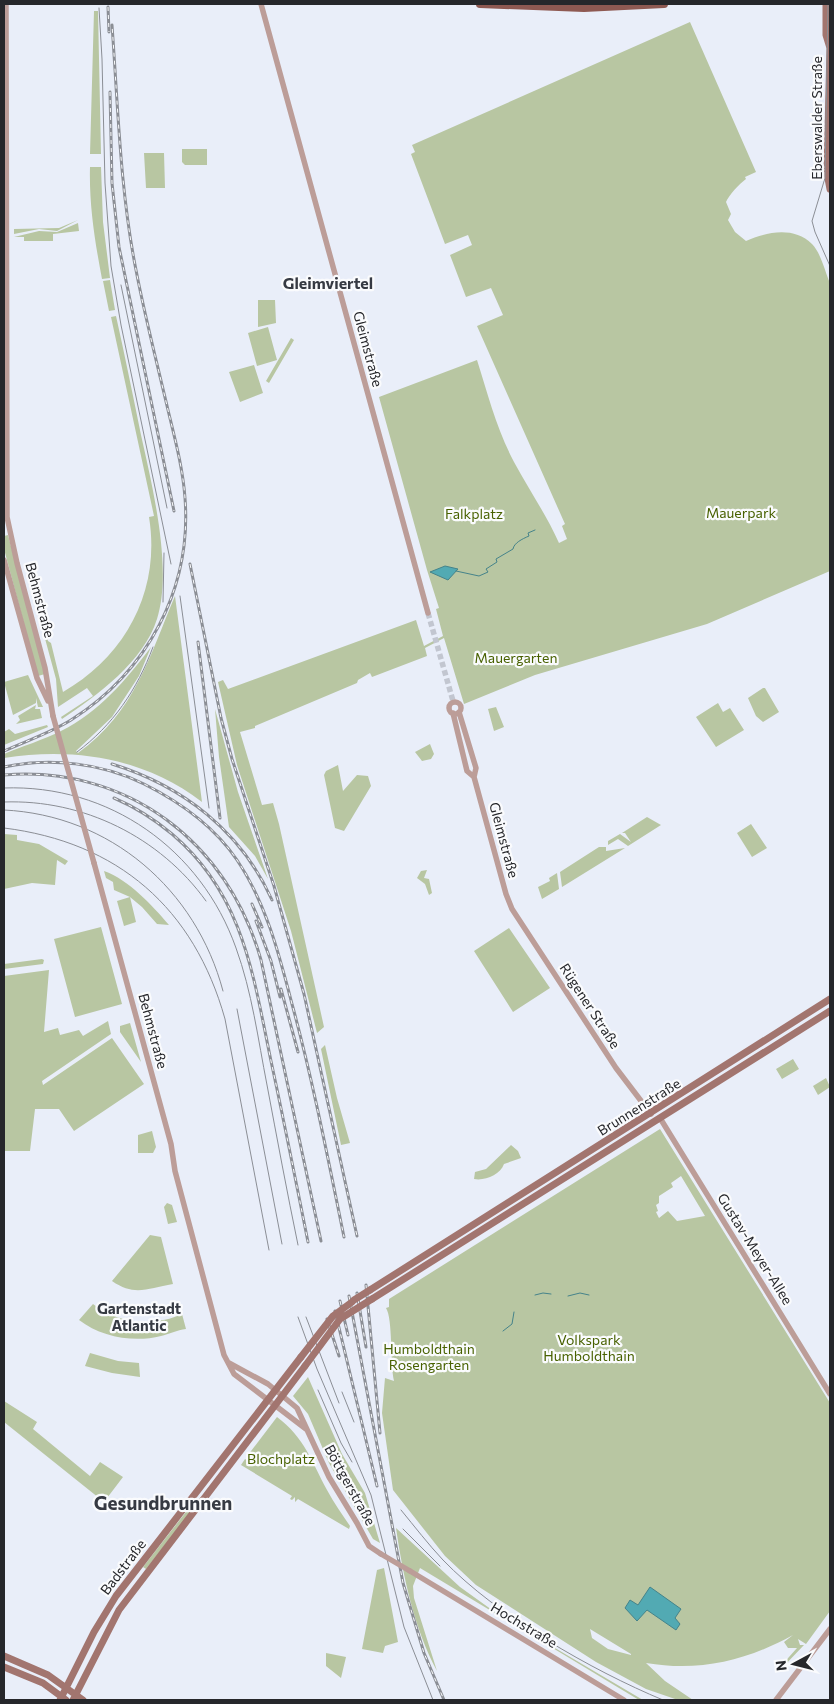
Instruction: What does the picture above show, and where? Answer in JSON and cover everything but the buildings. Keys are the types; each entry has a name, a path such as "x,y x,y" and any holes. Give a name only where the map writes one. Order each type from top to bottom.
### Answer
{"main road":[{"path":"480,4 584,8 664,4"},
{"name":"Eberswalder Straße","path":"826,4 826,35 830,47 827,173 830,189"},
{"path":"827,1001 830,1011"},
{"name":"Brunnenstraße","path":"478,1227 827,1001"},
{"name":"Brunnenstraße","path":"337,1318 370,1290 660,1118 830,1011"},
{"path":"651,1114 660,1118"},
{"name":"Brunnenstraße","path":"337,1318 372,1299 462,1237"},
{"name":"Badstraße","path":"62,1699 66,1687 94,1632 116,1596 275,1389 337,1318"},
{"name":"Badstraße","path":"74,1697 119,1610 275,1407 337,1318"},
{"path":"222,1460 230,1466"},
{"path":"4,1656 48,1675 66,1687 74,1697 83,1700"},
{"path":"4,1667 43,1683 62,1699"}],"street":[{"name":"Behmstraße","path":"6,4 6,482 8,524 48,682 50,705"},
{"name":"Gleimstraße","path":"261,4 428,613"},
{"name":"Behmstraße","path":"4,560 40,684 50,705 171,1145 174,1165 204,1283 228,1363 234,1374 275,1407"},
{"path":"40,684 48,682"},
{"name":"Gleimstraße","path":"474,777 467,771 456,713 460,705 453,702 449,708 456,713 476,768 474,777 506,894 512,909"},
{"name":"Rügener Straße","path":"512,909 617,1070 651,1114"},
{"name":"Gustav-Meyer-Allee","path":"660,1118 830,1394"},
{"path":"228,1363 246,1371 275,1389"},
{"name":"Böttgerstraße","path":"275,1389 297,1408 329,1477 369,1546 378,1553"},
{"name":"Böttgerstraße","path":"275,1407 306,1429"},
{"name":"Hochstraße","path":"378,1553 624,1700"},
{"path":"776,1700 830,1629"}],"green space":[{"path":"94,11 98,11 101,154 90,154"},
{"path":"690,22 756,172 745,177 746,179 727,199 726,202 731,214 728,220 735,232 746,241 762,235 780,232 805,238 818,252 830,283 830,571 707,624 535,675 464,704 444,638 425,648 427,656 372,677 370,673 358,680 357,683 255,726 255,728 240,732 262,805 273,803 279,824 324,1027 317,1033 291,931 237,765 218,682 223,680 228,689 416,620 424,646 443,636 436,609 439,608 379,397 477,360 498,425 514,462 559,543 567,539 562,526 565,524 477,326 503,315 491,288 466,297 450,255 472,245 468,235 445,244 411,154 415,152 412,145"},
{"path":"182,149 207,149 207,165 185,165 182,162"},
{"path":"144,153 164,153 165,188 146,188"},
{"path":"90,167 101,167 103,222 110,278 102,279 99,265 92,209"},
{"path":"78,220 57,231 39,229 14,234 14,229 59,228"},
{"path":"78,223 79,231 53,234 53,241 24,241 24,237 14,237 39,231 57,232"},
{"path":"110,280 115,310 109,311 103,281"},
{"path":"258,300 275,300 276,323 258,327"},
{"path":"116,316 159,527 163,576 161,599 157,619 142,649 118,676 90,700 62,719 61,717 93,696 87,688 58,707 56,679 28,576 37,576 39,584 33,586 39,586 40,589 34,591 48,641 51,643 63,692 105,660 121,640 134,618 144,595 149,570 151,544 149,517 154,516 111,317"},
{"path":"268,327 277,360 257,366 248,333"},
{"path":"291,338 294,340 269,383 266,381"},
{"path":"254,365 263,393 240,402 229,372"},
{"path":"8,535 45,674 38,676 4,549 4,536"},
{"path":"175,596 202,802 180,787 157,775 108,759 56,754 4,758 4,754 54,734 75,724 87,715 122,683 151,647 139,676 112,717 76,751 78,753 97,737 114,720 138,682"},
{"path":"28,675 43,707 38,707 36,698 36,703 13,715 4,682"},
{"path":"765,688 779,712 763,722 756,716 748,698"},
{"path":"718,703 723,712 730,708 744,730 716,747 696,717"},
{"path":"36,705 35,709 40,709 42,718 16,724 20,720 18,716"},
{"path":"496,707 504,727 494,731 488,709"},
{"path":"215,709 238,792 268,879 255,856 229,827 219,757"},
{"path":"47,725 48,727 4,745 4,732 9,729 15,734"},
{"path":"430,744 434,754 431,759 422,761 415,752"},
{"path":"338,765 343,791 357,775 368,776 371,786 344,831 335,828 324,775 326,771"},
{"path":"647,817 661,825 628,846 618,839 608,845 608,841 620,834 631,842 625,833 622,833"},
{"path":"751,824 767,848 752,857 737,833"},
{"path":"4,834 17,835 17,840 39,844 68,861 65,865 57,860 55,885 32,883 4,889"},
{"path":"599,847 606,847 606,851 625,848 562,887 560,872"},
{"path":"427,870 424,878 429,879 432,893 429,895 425,884 417,878 421,871"},
{"path":"104,871 122,880 148,901 169,925 157,924 130,897 114,890 113,882 106,878"},
{"path":"557,873 559,889 542,899 538,887 550,881 549,878"},
{"path":"130,897 136,922 124,926 117,901"},
{"path":"101,927 122,1004 75,1017 54,939"},
{"path":"509,928 550,988 513,1012 474,951"},
{"path":"44,960 43,964 4,969 4,964"},
{"path":"49,970 44,1032 58,1028 60,1035 79,1030 83,1036 108,1021 111,1034 42,1081 43,1085 112,1038 144,1084 74,1131 59,1109 35,1109 30,1151 4,1151 4,976"},
{"path":"130,1023 141,1062 120,1032 120,1026"},
{"path":"325,1045 350,1143 341,1145 321,1049"},
{"path":"793,1059 799,1069 782,1079 776,1069"},
{"path":"826,1078 830,1087 818,1095 813,1086"},
{"name":"Volkspark Humboldthain","path":"660,1129 830,1403 830,1611 806,1644 798,1639 800,1645 804,1645 783,1667 781,1666 797,1648 788,1648 784,1642 793,1635 758,1652 722,1662 685,1666 646,1663 665,1681 693,1700 678,1700 646,1689 596,1662 476,1585 445,1556 393,1490 382,1413 385,1378 394,1381 390,1322 386,1308 389,1307 389,1299","holes":["681,1176 705,1216 677,1221 668,1211 659,1218 656,1212 658,1211 656,1205 659,1203 659,1196 673,1187 671,1183","590,1629 631,1654 631,1655 608,1649 592,1638"]},
{"path":"152,1131 156,1147 153,1153 138,1153 138,1135"},
{"path":"511,1145 518,1151 521,1158 504,1164 492,1176 474,1179 475,1172 486,1169"},
{"path":"167,1203 172,1205 177,1222 168,1224 164,1207"},
{"path":"150,1235 161,1237 173,1284 135,1290 120,1286 112,1281"},
{"path":"93,1304 103,1311 126,1320 149,1322 172,1318 182,1314 186,1329 151,1338 118,1337 97,1331 79,1320"},
{"path":"90,1353 118,1361 139,1363 140,1377 112,1373 85,1366"},
{"path":"308,1377 342,1454 365,1493 380,1543 373,1539 329,1463 308,1414 293,1396"},
{"path":"4,1401 37,1422 33,1429 90,1476 100,1462 123,1477 104,1502 4,1422"},
{"name":"Blochplatz","path":"277,1417 287,1425 301,1442 330,1495 350,1526 349,1529 298,1499 295,1502 295,1497 292,1500 290,1499 292,1496 241,1465 245,1459 253,1464 255,1460 248,1455"},
{"path":"193,1503 196,1505 146,1569 143,1567"},
{"path":"396,1528 460,1587 499,1615 643,1700 639,1700 420,1568 413,1586 414,1598 437,1671 422,1637 410,1601"},
{"path":"384,1568 398,1642 385,1646 383,1653 362,1649 377,1570"},
{"path":"326,1653 346,1657 341,1678 326,1666"}],"water":[{"path":"445,566 458,569 448,580 430,572"},
{"path":"650,1587 681,1609 675,1618 680,1624 676,1630 647,1610 637,1621 625,1608 630,1600 638,1605"}],"waterway":[{"path":"456,571 479,576 488,572 486,569 497,562 496,559 513,549 517,543 529,536 528,533 535,530"},
{"path":"568,1296 580,1293 589,1295"},
{"path":"535,1295 551,1294"},
{"path":"503,1331 512,1324 514,1312"}],"tunnel":[{"path":"428,613 453,701"}],"tram line":[{"path":"557,4 619,4"},
{"path":"828,4 825,178 812,221 830,266"},
{"path":"99,8 105,183 111,266 121,325 171,564"},
{"path":"121,285 167,508"},
{"path":"163,602 164,553"},
{"path":"180,596 209,808"},
{"path":"77,752 102,730 122,706 147,663 153,647"},
{"path":"4,788 43,790 80,797 114,811 146,829 175,853 200,881 220,913 242,965 298,1245"},
{"path":"4,802 62,807 91,815 117,826 143,841 166,858 187,878 206,901"},
{"path":"4,810 43,815 79,826 113,843 143,864 170,890 192,920 210,954 223,991"},
{"path":"4,828 45,836 82,848 116,865 146,887 172,913 193,944 211,979 225,1019 269,1250"},
{"path":"237,1009 282,1244"},
{"path":"298,1317 317,1369 371,1495 404,1627 433,1700"},
{"path":"306,1317 339,1403"},
{"path":"318,1390 341,1443 352,1462"},
{"path":"342,1392 354,1422"},
{"path":"401,1510 443,1560 465,1581 517,1621 576,1657 635,1688 663,1700"},
{"path":"403,1529 440,1566"}],"railway":[{"path":"108,7 109,32"},
{"path":"4,751 63,725 98,700 122,678 142,653 159,625 172,596 181,564 185,532 184,487 143,305 126,209 112,25"},
{"path":"110,92 112,183 119,247 174,511"},
{"path":"190,564 221,718 232,759 274,886 304,994 357,1236"},
{"path":"198,642 220,818"},
{"path":"4,767 39,762 57,762 93,767 128,777 157,791 195,816 218,836 237,860 264,911 282,966 300,1033 344,1237"},
{"path":"112,764 138,773 163,785 207,814 244,853 259,875 272,900"},
{"path":"4,775 49,775 91,783 131,798 166,820 198,847 224,880 246,918 261,960 321,1241"},
{"path":"114,798 144,814 172,834 196,857 215,883 230,909 241,937 258,997 308,1242"},
{"path":"252,904 262,927"},
{"path":"256,921 271,961 280,997"},
{"path":"281,989 298,1052"},
{"path":"366,1285 380,1433"},
{"path":"357,1293 366,1347"},
{"path":"349,1296 403,1583 424,1653 444,1700"},
{"path":"340,1301 348,1335"},
{"path":"335,1311 377,1486"},
{"path":"327,1319 339,1356"}],"district":[{"name":"Gleimviertel","path":"328,283"},
{"name":"Gartenstadt Atlantic","path":"139,1318"},
{"name":"Gesundbrunnen","path":"163,1503"}],"park label":[{"name":"Mauerpark","path":"741,513"},
{"name":"Falkplatz","path":"474,514"},
{"name":"Mauergarten","path":"516,658"},
{"name":"Humboldthain Rosengarten","path":"429,1358"}]}
